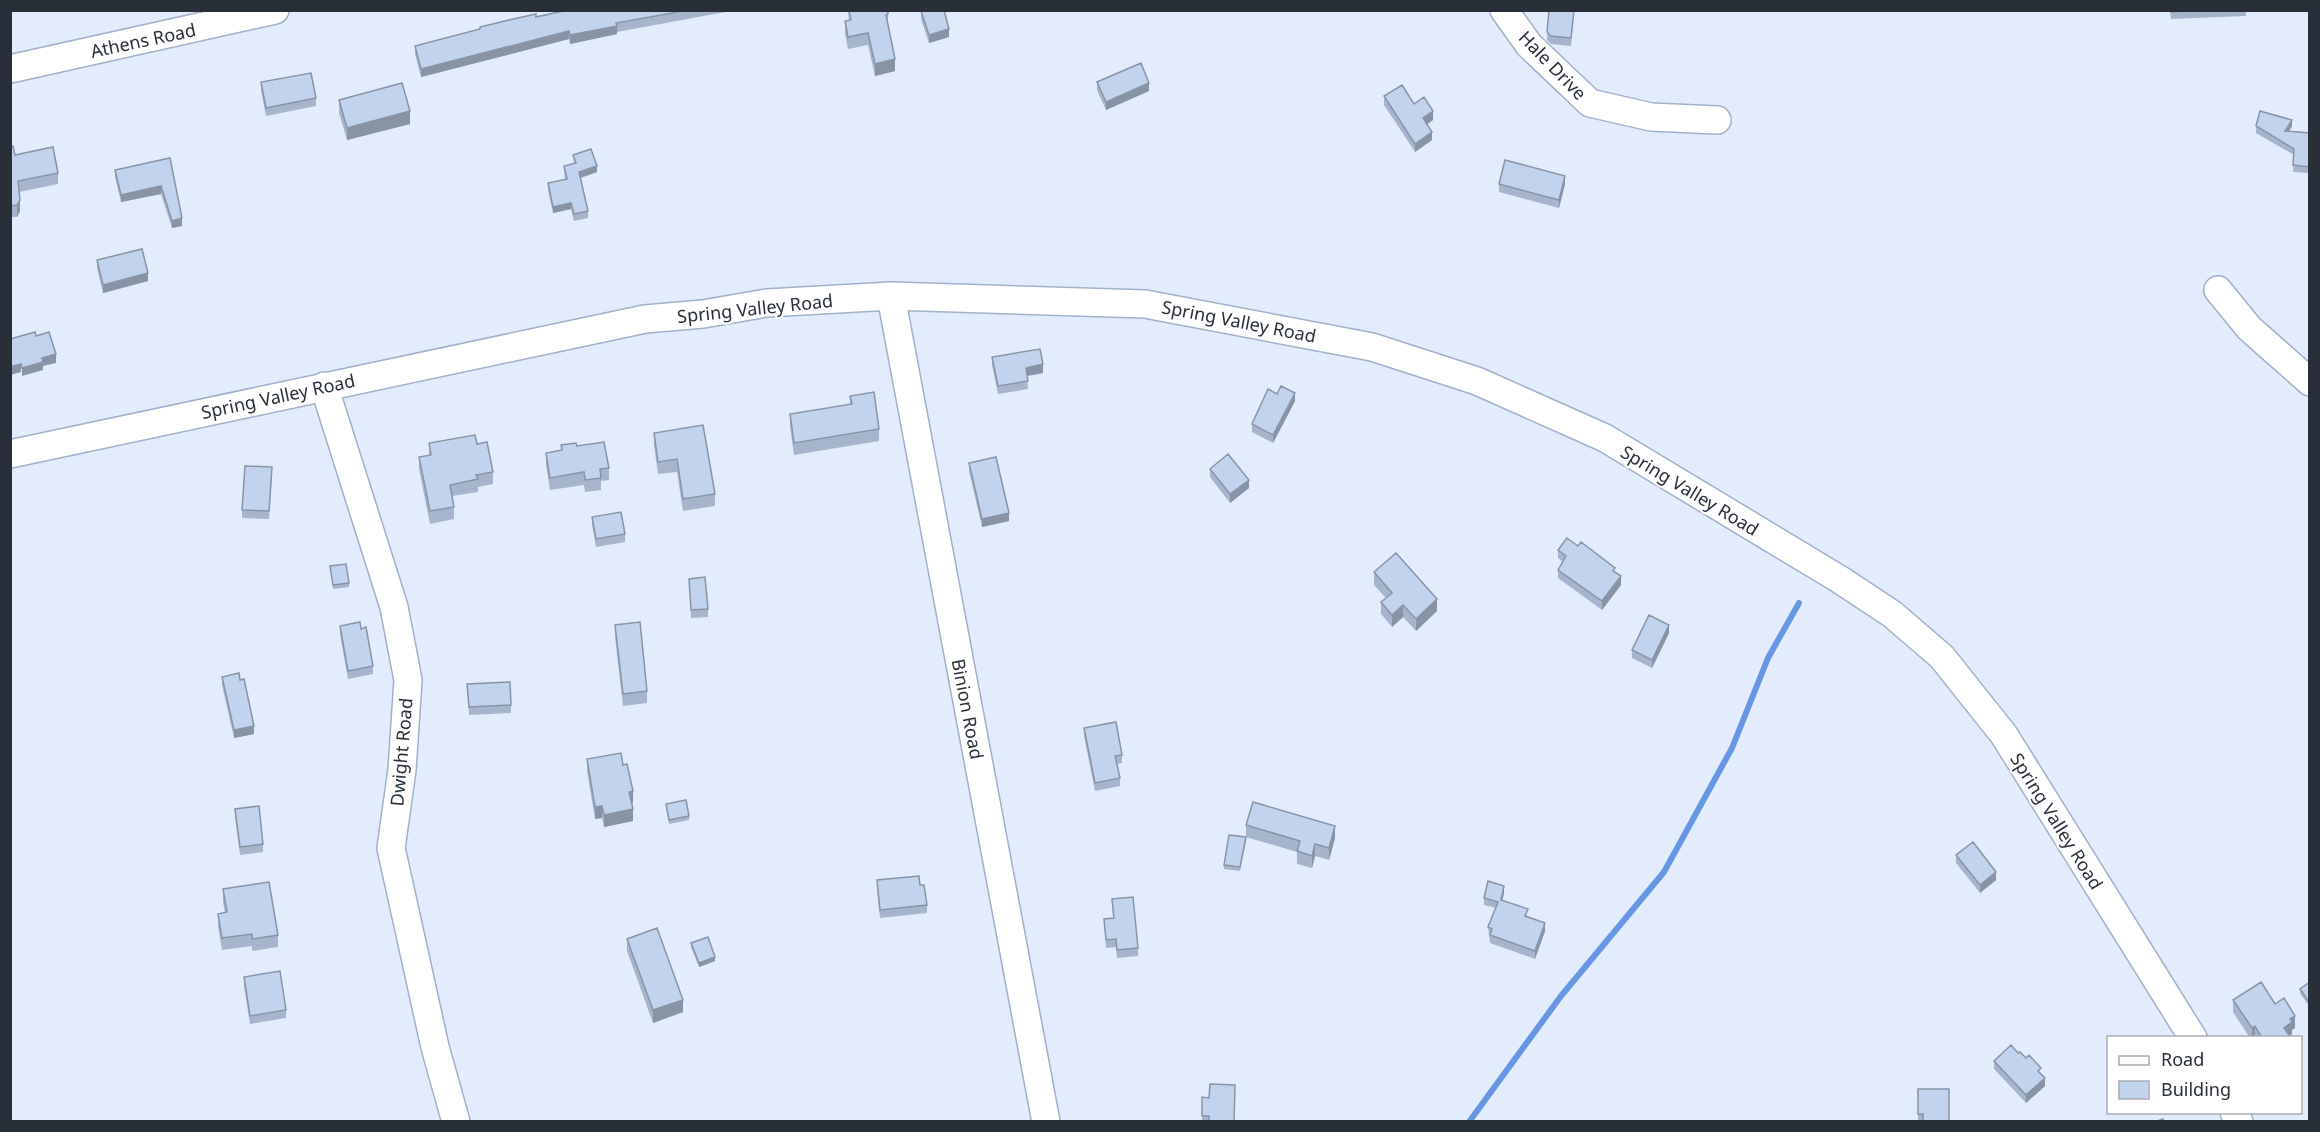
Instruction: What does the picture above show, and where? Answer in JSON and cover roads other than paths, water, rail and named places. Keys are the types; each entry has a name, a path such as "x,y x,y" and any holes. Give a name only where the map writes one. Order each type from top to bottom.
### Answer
{"street":[{"name":"Athens Road","path":"10,69 275,10"},
{"name":"Hale Drive","path":"1504,10 1529,45 1590,103 1651,117 1717,120"},
{"path":"2218,290 2249,328 2310,382"},
{"name":"Spring Valley Road","path":"10,454 645,319 703,314 767,303 891,296 1145,304 1372,347 1477,381 1605,438 1892,614 1942,657 2004,735 2192,1036"},
{"name":"Binion Road","path":"891,296 1046,1122"},
{"name":"Dwight Road","path":"324,386 394,607 408,680 402,770 391,848 435,1047 456,1122"}],"waterway":[{"path":"1469,1122 1561,996 1664,872 1732,748 1768,658 1799,603"}]}
